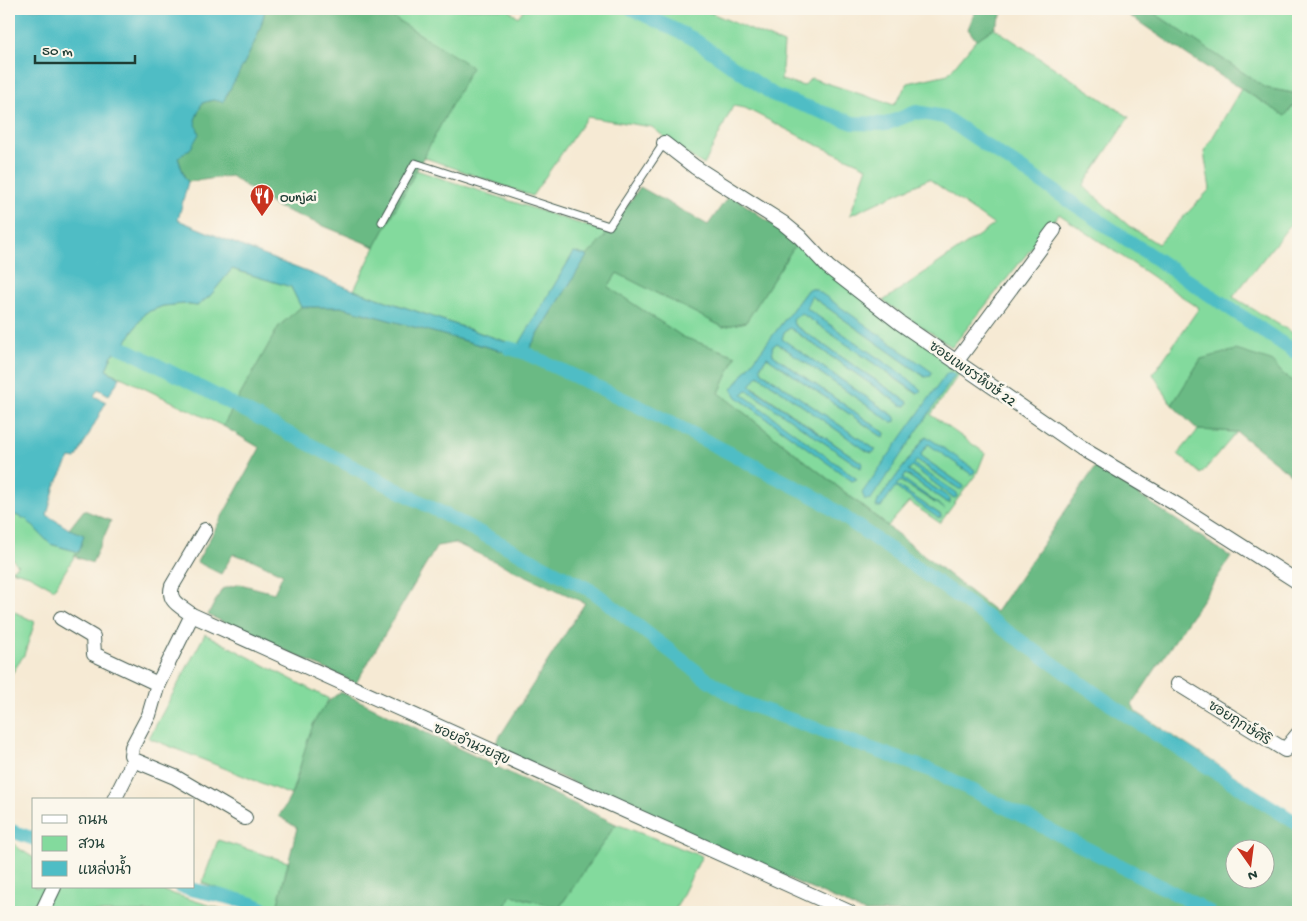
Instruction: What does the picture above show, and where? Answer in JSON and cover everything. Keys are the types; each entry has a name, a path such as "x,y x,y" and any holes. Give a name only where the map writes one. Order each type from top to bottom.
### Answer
{"street":[{"name":"ซอยเพชรหึงษ์ 22","path":"664,143 695,167 783,223 800,237 828,267 900,323 956,362 1081,448 1179,506 1298,582"},
{"path":"956,362 1054,230"},
{"name":"ซอยอำนวยสุข","path":"205,530 172,586 170,594 172,600 192,615 849,912"},
{"path":"192,615 158,684 149,715 132,747 131,755 134,760 174,777 245,818"},
{"path":"61,618 93,637 95,641 94,654 158,684"},
{"name":"ซอยฤกษ์ศิริ","path":"1178,684 1285,750 1298,734"},
{"path":"115,798 134,760"},
{"path":"42,912 54,888"}],"lane":[{"path":"382,222 416,163 609,226 664,143"}],"green space":[{"path":"265,9 380,9 472,67 375,247 275,206 231,176 188,182 185,178 178,158 191,148 195,120 202,103 213,100 223,101 253,44"},
{"path":"380,9 508,9 518,17 524,9 702,9 784,44 781,80 804,86 811,78 894,105 908,83 948,74 976,40 994,28 1129,117 1083,186 1129,226 1158,244 1210,189 1204,152 1241,89 1284,115 1298,99 1298,215 1233,297 1298,336 1298,384 1284,375 1271,361 1201,359 1172,405 1153,374 1199,308 1059,214 952,347 883,301 994,225 929,179 850,215 867,167 813,143 745,108 733,106 704,165 679,149 652,127 587,117 532,196 423,157 471,67"},
{"path":"976,9 1005,9 994,28 976,40 968,29"},
{"path":"1120,9 1148,9 1266,88 1298,94 1298,99 1285,116 1189,56"},
{"path":"1148,9 1298,9 1298,94 1266,88"},
{"path":"416,170 608,233 587,256 574,252 519,346 354,290"},
{"path":"640,187 708,225 730,194 797,242 746,322 723,327 617,273 608,287 683,337 736,356 719,393 996,612 1096,466 1231,557 1132,704 1136,712 1298,817 1298,912 864,912 493,747 585,603 455,543 437,546 356,683 208,615 222,589 240,584 274,593 283,574 253,560 233,554 221,574 197,562 260,448 223,426 279,326 301,307 341,307 524,357 587,256 608,233"},
{"path":"797,242 961,371 931,415 985,453 977,473 940,523 909,502 888,526 719,393 736,356 683,337 608,287 617,273 723,327 746,322","holes":["808,289 815,289 925,377 811,296 805,308 910,380 917,394 801,312 793,320 794,325 908,402 906,406 901,405 790,328 784,332 782,339 894,416 896,421 891,422 777,343 772,347 773,355 885,433 884,438 767,357 760,368 762,372 876,450 872,453 867,451 757,374 750,385 862,463 861,468 747,389 741,394 853,481 737,397 733,388","926,436 971,474 931,445 928,444 921,453 922,457 964,486 954,486 916,460 913,464 957,493 954,498 912,466 908,471 938,490 950,503 906,474 901,478 935,503 900,481 896,485 941,515 895,487 878,501"]},
{"path":"232,269 291,287 301,307 279,326 223,426 106,370 112,355 125,343 145,313 163,306 184,304 197,306 210,296"},
{"path":"1236,350 1271,361 1284,375 1298,384 1298,480 1237,432 1198,430 1172,405 1201,359"},
{"path":"1198,430 1237,432 1201,474 1178,454"},
{"path":"84,510 111,521 92,563 74,556 79,552 69,529"},
{"path":"15,515 26,518 50,544 79,552 54,589 29,575 11,570 18,565 9,556 9,518"},
{"path":"9,609 35,622 24,655 9,678"},
{"path":"205,634 329,699 314,722 291,795 149,738"},
{"path":"341,692 616,824 559,908 511,895 502,912 288,912 277,908 297,828 279,816 291,795 313,725 329,701"},
{"path":"616,824 702,856 674,912 502,912 510,895 559,908"},
{"path":"9,838 18,848 32,857 32,888 154,888 231,912 9,912"},
{"path":"218,840 288,862 277,908 202,883"}],"water":[{"path":"9,9 265,9 258,33 242,68 223,102 213,100 202,103 195,120 199,134 191,148 178,158 188,182 178,220 354,290 518,346 574,252 587,256 524,357 341,307 301,307 291,287 232,269 210,296 197,306 184,304 163,306 145,313 125,343 112,355 106,370 120,378 109,395 98,389 94,396 106,402 76,459 70,458 55,486 47,515 69,529 84,535 79,552 50,544 26,519 15,515 9,518"},
{"path":"808,289 815,289 932,372 931,376 925,377 811,296 806,308 910,380 921,390 918,394 801,313 793,320 794,325 908,402 906,406 901,405 790,328 784,332 782,339 894,416 896,421 891,422 777,343 772,347 773,355 885,433 884,438 767,357 760,367 762,372 876,450 872,453 867,451 758,375 750,386 862,463 861,468 747,390 742,394 857,479 852,481 737,397 732,389"},
{"path":"951,372 955,375 871,499 865,500 862,493 947,373"},
{"path":"926,436 975,470 974,473 971,474 928,444 921,453 922,457 964,486 962,489 959,489 917,460 914,464 957,493 957,497 954,498 912,466 908,471 950,498 950,503 906,474 902,478 945,509 901,481 896,485 941,515 941,517 938,518 895,487 881,507 876,507 878,501"}],"waterway":[{"path":"632,9 692,38 774,95 853,123 886,124 916,112 944,117 1298,354"},
{"path":"104,340 132,352 594,592 705,678 742,702 936,772 1209,912"},
{"path":"509,348 523,352 638,406 817,498 1129,717 1298,824"},
{"path":"9,830 32,838"},
{"path":"186,888 253,904 270,912"}],"place":[{"name":"Ounjai","path":"262,217"}]}
